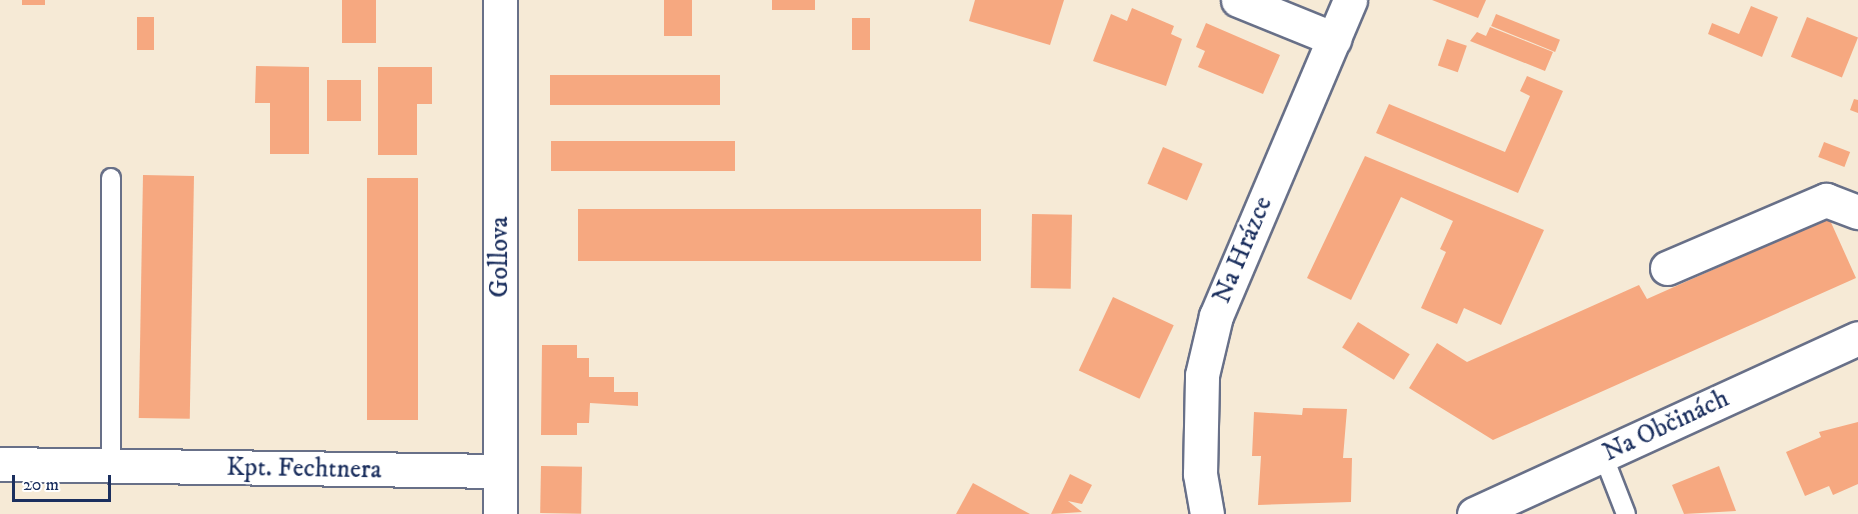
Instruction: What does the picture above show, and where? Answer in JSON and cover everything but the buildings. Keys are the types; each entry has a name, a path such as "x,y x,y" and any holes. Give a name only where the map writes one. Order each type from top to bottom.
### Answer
{"street":[{"name":"Gollova","path":"500,0 500,514"},
{"path":"1238,0 1334,39"},
{"name":"Na Hrázce","path":"1207,514 1200,474 1202,375 1216,315 1350,0"},
{"path":"1667,268 1826,200 1858,212"},
{"name":"Na Občinách","path":"1474,514 1858,338"},
{"name":"Kpt. Fechtnera","path":"0,464 500,471"}],"lane":[{"path":"111,178 111,466"},
{"path":"1604,455 1626,514"}]}
